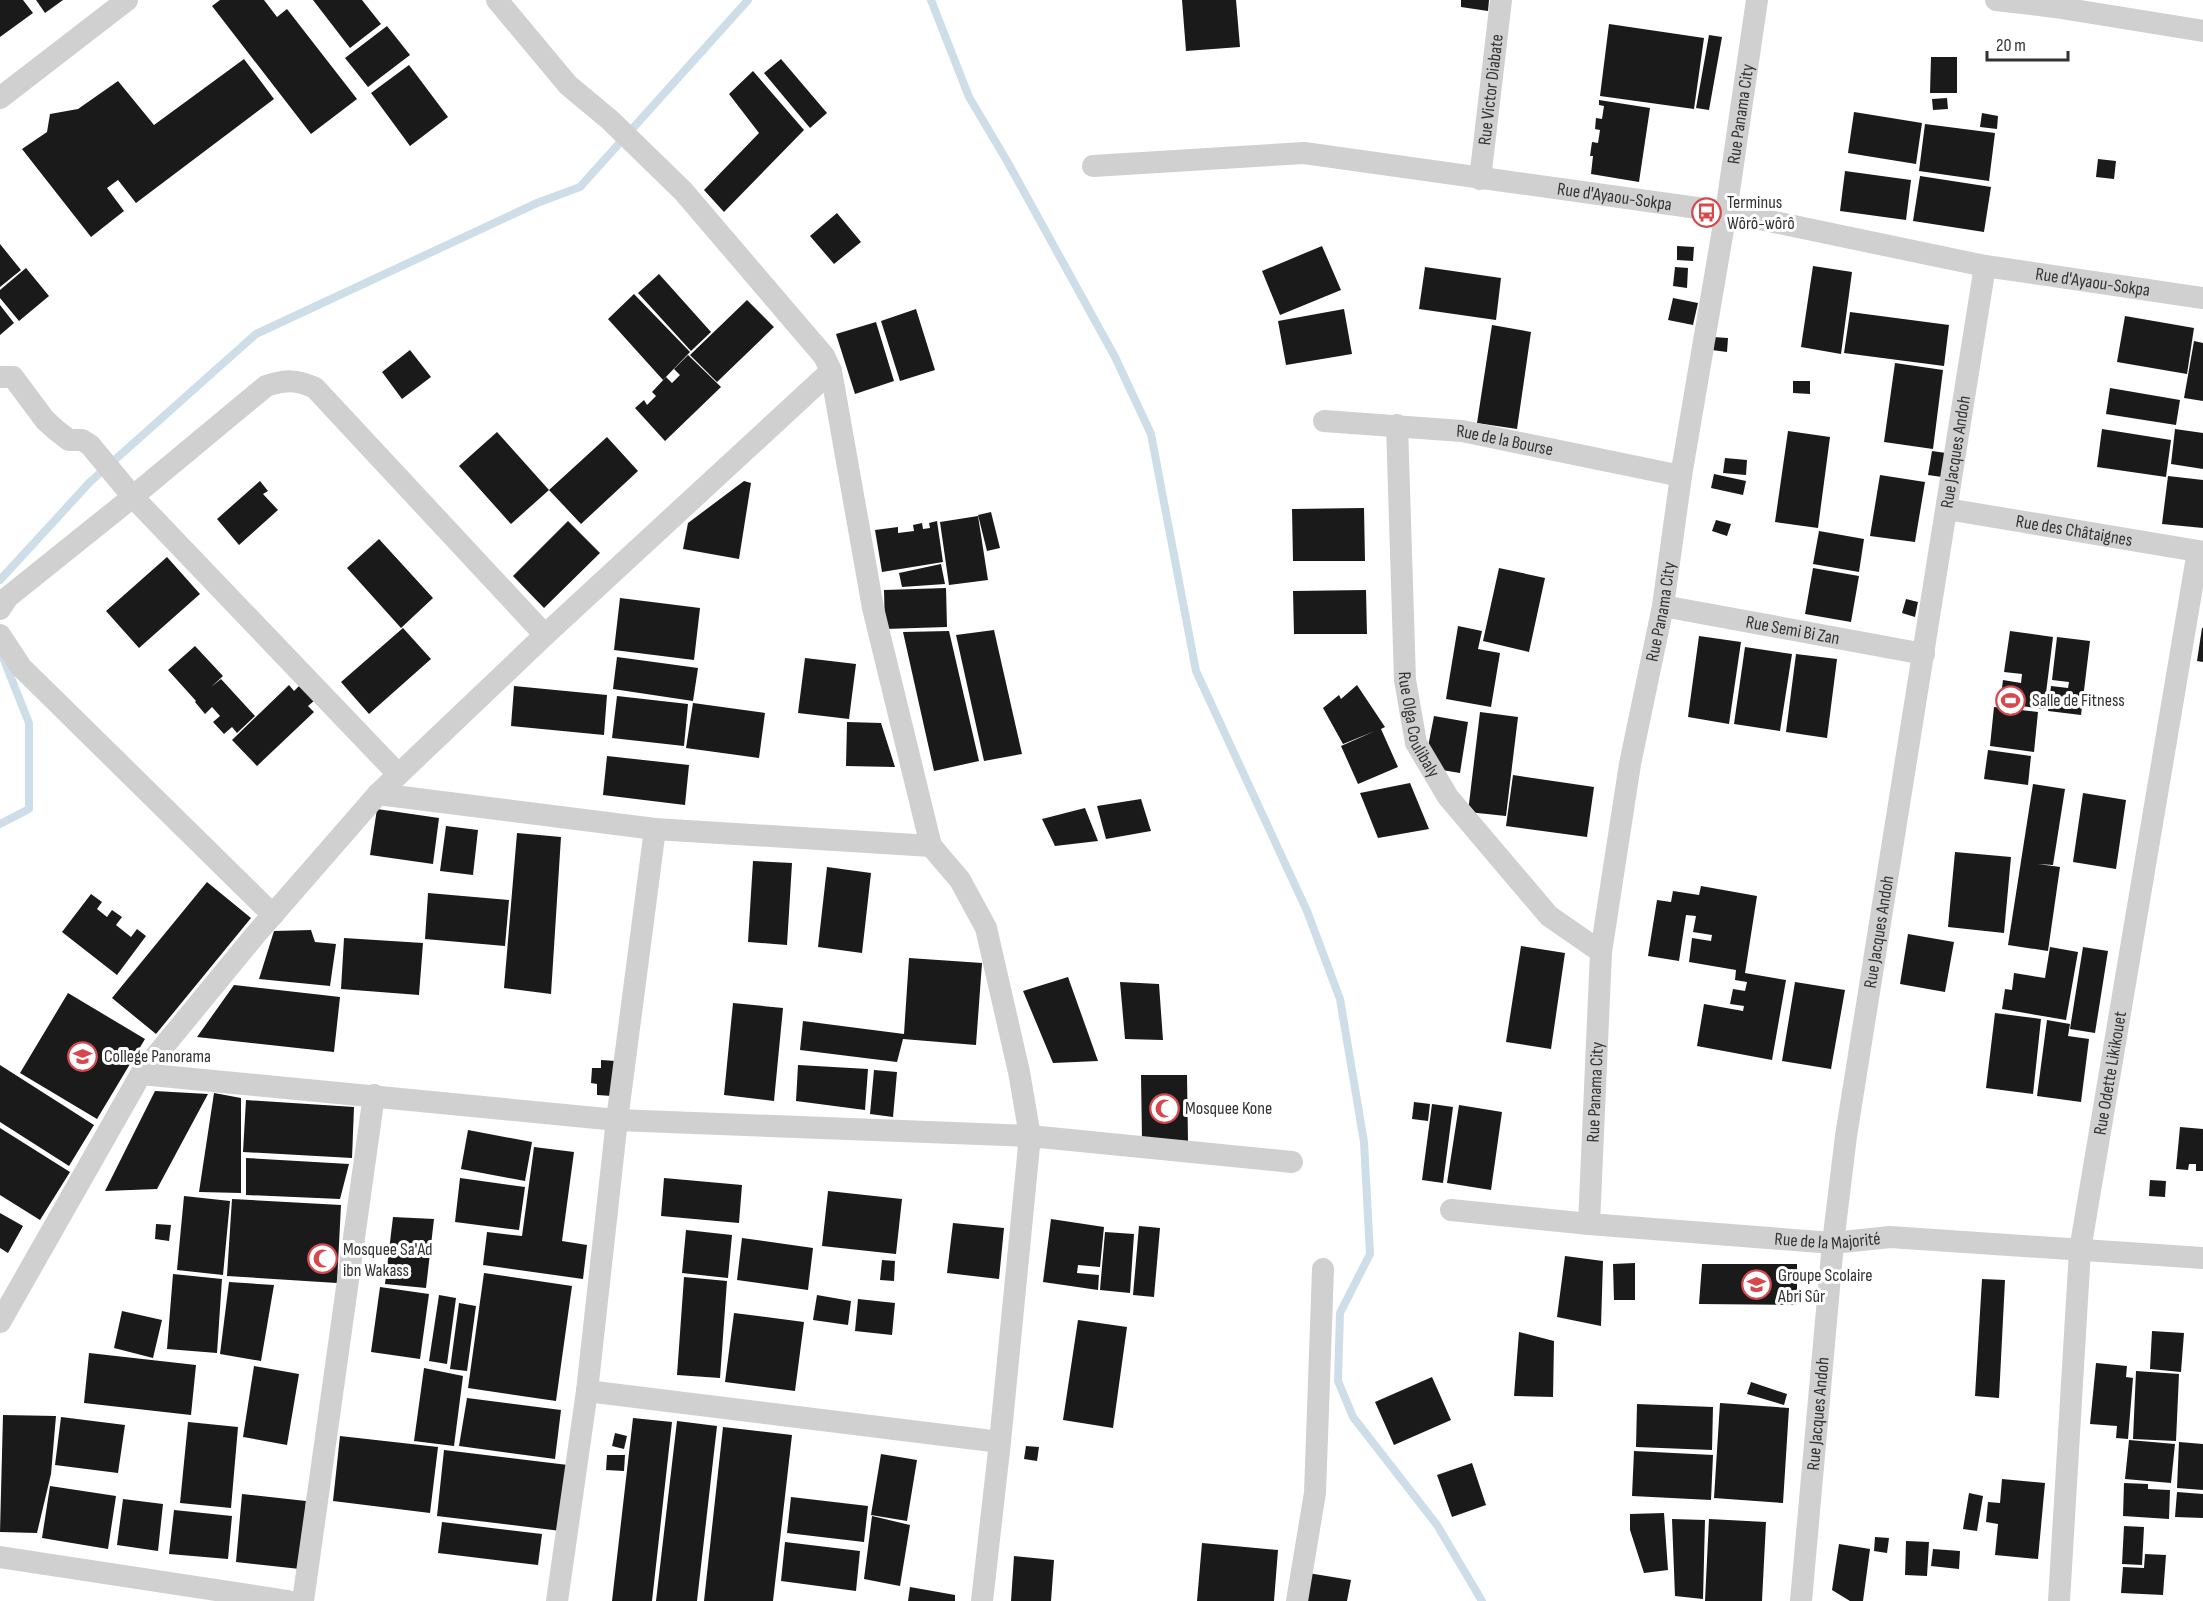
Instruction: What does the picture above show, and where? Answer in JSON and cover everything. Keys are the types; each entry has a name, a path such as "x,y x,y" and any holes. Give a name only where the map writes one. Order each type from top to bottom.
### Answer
{"street":[{"path":"0,98 127,0"},
{"path":"497,0 568,85 617,127 683,191 824,356 831,370 873,608 931,846 960,880 986,928 1019,1072 1030,1136 982,1601"},
{"name":"Rue Victor Diabate","path":"1480,179 1501,0"},
{"name":"Rue Panama City","path":"1590,1224 1601,952 1630,764 1663,606 1681,476 1726,212 1757,0"},
{"path":"2011,1 2203,31"},
{"name":"Rue d'Ayaou-Sokpa","path":"1093,166 1304,153 1726,212 1985,266 2203,298"},
{"name":"Rue Jacques Andoh","path":"1801,1601 1833,1243 1846,1137 1985,266"},
{"path":"0,1322 141,1074 273,915 378,794 544,635 831,370"},
{"path":"0,377 14,377 45,420 64,437 69,440 82,440 90,445 133,496 398,774"},
{"path":"0,609 8,597 266,386 280,382 300,381 315,388 544,635"},
{"name":"Rue de la Bourse","path":"1324,421 1462,431 1681,476"},
{"name":"Rue Olga Coulibaly","path":"1397,425 1405,680 1416,743 1448,797 1549,916 1601,952"},
{"name":"Rue des Châtaignes","path":"1947,509 2200,551"},
{"name":"Rue Odette Likikouet","path":"2060,1601 2080,1250 2200,551"},
{"name":"Rue Semi Bi Zan","path":"1663,606 1924,654"},
{"path":"0,635 21,668 273,915"},
{"path":"378,794 655,829 931,846"},
{"path":"557,1601 587,1391 617,1120 655,829"},
{"path":"141,1074 617,1120 1030,1136 1292,1162"},
{"path":"303,1601 375,1095"},
{"name":"Rue de la Majorité","path":"1451,1210 1590,1224 1833,1243 1890,1237 2203,1258"},
{"path":"1297,1601 1315,1493 1323,1269"},
{"path":"587,1391 1000,1442"},
{"path":"0,1557 288,1601"}],"building":[{"path":"0,0 23,0 33,13 0,37"},
{"path":"36,0 63,0 45,13"},
{"path":"220,0 264,0 277,17 287,9 357,99 311,134 212,6"},
{"path":"313,0 362,0 381,24 350,48"},
{"path":"1182,0 1236,0 1240,47 1186,51"},
{"path":"1461,0 1489,0 1488,11 1461,7"},
{"path":"1609,24 1704,38 1694,109 1600,96"},
{"path":"387,26 410,55 368,87 345,58"},
{"path":"1709,35 1722,37 1709,110 1696,108"},
{"path":"1931,57 1957,57 1957,93 1930,93"},
{"path":"244,59 274,99 136,203 118,180 107,188 124,211 91,237 22,149 47,132 50,114 78,109 118,81 154,125"},
{"path":"781,59 827,113 810,128 764,73"},
{"path":"409,65 448,117 410,146 371,93"},
{"path":"753,71 804,130 724,212 704,190 759,133 729,94"},
{"path":"1947,98 1948,109 1933,110 1932,99"},
{"path":"1599,100 1650,108 1639,182 1591,174 1592,142 1598,143 1600,130 1595,129 1596,118 1602,119 1604,106 1599,105"},
{"path":"1854,112 1922,123 1916,164 1848,153"},
{"path":"1982,113 1998,116 1997,129 1980,127"},
{"path":"1925,124 1995,133 1989,181 1919,171"},
{"path":"2098,159 2116,161 2114,179 2096,177"},
{"path":"1845,171 1911,180 1906,220 1840,211"},
{"path":"1920,176 1991,187 1984,232 1913,221"},
{"path":"837,213 861,242 834,264 810,236"},
{"path":"0,244 21,270 0,287"},
{"path":"1322,246 1341,290 1280,315 1262,271"},
{"path":"1677,246 1694,247 1693,261 1677,260"},
{"path":"1813,266 1852,272 1841,354 1801,347"},
{"path":"1425,267 1501,278 1496,320 1419,309"},
{"path":"1675,267 1688,268 1687,288 1673,286"},
{"path":"26,268 49,296 19,321 0,298 0,290"},
{"path":"659,274 711,332 691,351 638,293"},
{"path":"634,294 690,352 663,380 608,319"},
{"path":"1673,298 1698,303 1693,325 1668,320"},
{"path":"747,300 774,327 717,382 690,355"},
{"path":"0,305 14,323 0,335"},
{"path":"916,309 935,370 900,381 881,321"},
{"path":"1344,309 1352,354 1286,365 1278,321"},
{"path":"1850,312 1949,325 1944,366 1844,353"},
{"path":"2125,316 2194,328 2187,374 2117,362"},
{"path":"876,322 894,381 855,394 836,334"},
{"path":"1492,325 1531,332 1517,429 1477,423"},
{"path":"1713,337 1728,338 1727,352 1712,350"},
{"path":"2194,341 2203,343 2203,401 2184,398"},
{"path":"410,350 431,377 402,399 382,372"},
{"path":"688,355 721,387 665,441 635,408 644,400 647,405 656,396 652,392 666,377 672,383 680,375 674,369"},
{"path":"1895,363 1943,370 1933,449 1884,442"},
{"path":"1793,381 1810,381 1810,394 1793,393"},
{"path":"2110,388 2180,400 2176,425 2106,414"},
{"path":"2102,429 2171,440 2166,477 2097,467"},
{"path":"2175,429 2203,433 2203,469 2171,464"},
{"path":"1788,431 1830,437 1818,528 1775,522"},
{"path":"497,432 549,490 511,524 459,466"},
{"path":"607,437 638,471 581,524 549,490"},
{"path":"1932,451 1946,453 1942,477 1928,475"},
{"path":"1725,458 1747,460 1746,475 1723,473"},
{"path":"1714,474 1746,481 1743,495 1711,488"},
{"path":"1880,475 1925,482 1915,542 1870,536"},
{"path":"2168,476 2203,480 2203,528 2162,524"},
{"path":"260,481 268,491 263,494 278,510 239,545 217,519"},
{"path":"744,481 751,483 739,559 683,549 688,523"},
{"path":"1364,508 1365,561 1293,561 1292,509"},
{"path":"991,512 1000,548 987,551 978,515"},
{"path":"978,516 988,580 949,585 940,522"},
{"path":"1716,520 1731,524 1727,536 1712,531"},
{"path":"568,521 600,553 544,608 513,576"},
{"path":"937,521 943,562 882,572 875,530 898,527 898,533 914,531 913,525 922,523 923,529 930,528 929,523"},
{"path":"1819,531 1864,539 1859,572 1813,564"},
{"path":"379,539 433,598 401,628 347,568"},
{"path":"167,557 200,594 139,648 106,611"},
{"path":"941,564 945,584 902,587 899,573"},
{"path":"1499,568 1545,578 1529,652 1483,641"},
{"path":"1813,568 1859,576 1851,622 1805,614"},
{"path":"946,588 947,627 885,629 884,590"},
{"path":"1366,590 1367,634 1294,634 1293,591"},
{"path":"620,598 700,608 694,660 614,650"},
{"path":"1906,599 1918,602 1915,617 1902,613"},
{"path":"1458,626 1482,631 1478,649 1500,653 1491,707 1446,699"},
{"path":"403,628 431,659 369,714 341,682"},
{"path":"2203,628 2203,662 2197,661"},
{"path":"994,630 1022,754 984,761 956,635"},
{"path":"949,631 979,761 934,771 903,632"},
{"path":"2010,631 2053,637 2044,709 2000,703 2003,680 2021,683 2022,674 2004,672"},
{"path":"1699,636 1741,642 1729,724 1688,717"},
{"path":"2057,637 2090,641 2081,715 2048,711 2051,686 2068,688 2069,682 2052,680"},
{"path":"195,646 223,676 211,687 221,679 255,716 237,733 232,727 224,734 213,722 220,716 212,707 205,714 168,670"},
{"path":"1745,647 1792,654 1780,731 1734,724"},
{"path":"1796,654 1837,659 1827,738 1786,732"},
{"path":"617,657 698,668 693,701 613,689"},
{"path":"805,658 856,664 849,719 798,713"},
{"path":"289,685 294,691 300,685 315,700 308,706 314,712 257,766 232,740"},
{"path":"1357,685 1385,727 1381,729 1398,767 1358,784 1341,746 1375,731 1343,744 1323,708 1339,695 1341,699"},
{"path":"514,686 607,695 604,735 511,726"},
{"path":"617,696 688,704 684,746 612,738"},
{"path":"693,703 765,713 759,758 686,748"},
{"path":"1994,707 2038,712 2034,752 1990,746"},
{"path":"1480,712 1518,717 1506,816 1468,812"},
{"path":"1434,716 1468,722 1460,773 1424,767"},
{"path":"847,722 881,723 895,767 846,766"},
{"path":"1988,750 2031,756 2028,785 1984,779"},
{"path":"607,756 689,765 685,805 603,795"},
{"path":"1513,775 1594,787 1587,837 1506,826"},
{"path":"1410,783 1429,829 1378,838 1360,793"},
{"path":"2033,784 2065,789 2053,865 2038,864 2060,867 2048,951 2008,945"},
{"path":"2083,793 2126,800 2116,869 2073,862"},
{"path":"1141,799 1151,831 1106,839 1097,806"},
{"path":"1085,808 1098,841 1055,846 1042,819"},
{"path":"377,809 439,818 433,864 370,855"},
{"path":"446,826 478,830 473,875 440,871"},
{"path":"517,833 561,837 551,994 504,988"},
{"path":"1955,852 2011,857 2004,933 1948,927"},
{"path":"753,861 792,863 787,945 748,942"},
{"path":"827,867 871,873 862,953 818,947"},
{"path":"207,882 251,918 156,1034 112,998"},
{"path":"1701,886 1757,896 1745,973 1786,980 1772,1060 1697,1046 1704,1004 1743,1011 1744,1006 1730,1004 1733,989 1745,991 1747,982 1735,980 1736,970 1689,962 1692,938 1711,941 1712,935 1693,932 1696,916 1686,915 1679,961 1648,956 1657,900 1671,902 1673,891 1699,895"},
{"path":"428,893 509,900 505,946 425,939"},
{"path":"91,894 102,902 97,909 107,917 112,910 122,917 116,925 131,937 137,929 146,936 117,975 62,932"},
{"path":"311,930 315,942 336,944 330,986 259,979 274,931"},
{"path":"1908,934 1954,942 1945,992 1900,984"},
{"path":"344,938 423,943 419,995 341,989"},
{"path":"1521,946 1565,953 1551,1049 1506,1042"},
{"path":"2050,947 2078,952 2066,1020 2002,1009 2005,989 2012,990 2014,973 2045,978"},
{"path":"2083,947 2108,951 2095,1033 2070,1029"},
{"path":"909,958 982,963 976,1045 903,1039 897,1062 800,1050 803,1021 904,1034"},
{"path":"1068,977 1098,1061 1053,1063 1023,991"},
{"path":"1120,982 1159,984 1163,1040 1125,1039"},
{"path":"1795,982 1845,990 1831,1069 1782,1061"},
{"path":"234,985 340,997 334,1052 197,1037"},
{"name":"College Panorama","path":"68,993 145,1039 97,1119 20,1073"},
{"path":"733,1003 783,1008 774,1101 724,1095"},
{"path":"1995,1013 2041,1019 2033,1094 1986,1088"},
{"path":"2047,1020 2070,1024 2068,1036 2089,1039 2081,1102 2037,1096"},
{"path":"601,1060 616,1061 612,1096 597,1095 597,1084 591,1083 592,1068 601,1068"},
{"path":"0,1065 94,1125 69,1166 0,1122"},
{"path":"798,1065 868,1069 865,1110 796,1101"},
{"path":"874,1070 897,1072 893,1117 870,1114"},
{"name":"Mosquee Kone","path":"1141,1075 1187,1075 1188,1142 1142,1140"},
{"path":"155,1091 208,1094 157,1189 105,1191"},
{"path":"214,1093 241,1098 241,1193 199,1192"},
{"path":"246,1100 354,1107 352,1158 243,1152"},
{"path":"1414,1102 1430,1104 1428,1121 1412,1119"},
{"path":"1432,1104 1453,1107 1443,1183 1422,1180"},
{"path":"1459,1105 1502,1112 1491,1190 1447,1183"},
{"path":"2180,1127 2203,1129 2203,1171 2196,1171 2196,1164 2189,1164 2188,1170 2176,1169"},
{"path":"0,1128 70,1172 40,1220 0,1195"},
{"path":"468,1130 532,1142 525,1181 461,1169"},
{"path":"534,1147 574,1152 562,1241 587,1245 583,1279 483,1265 487,1232 522,1236"},
{"path":"246,1158 349,1164 340,1199 246,1195"},
{"path":"460,1178 525,1187 519,1230 455,1222"},
{"path":"664,1178 742,1185 739,1223 661,1216"},
{"path":"2150,1180 2166,1181 2165,1197 2149,1196"},
{"path":"828,1191 902,1199 896,1254 822,1246"},
{"path":"184,1196 230,1201 223,1275 177,1270"},
{"path":"232,1199 341,1205 337,1283 227,1276"},
{"path":"0,1213 23,1226 8,1253 0,1248"},
{"path":"393,1217 434,1219 426,1288 385,1284"},
{"path":"1051,1219 1104,1227 1100,1267 1078,1265 1077,1273 1099,1275 1098,1290 1043,1282"},
{"path":"953,1223 1004,1228 999,1279 947,1273"},
{"path":"156,1224 171,1225 169,1241 155,1239"},
{"path":"1139,1226 1160,1228 1154,1297 1133,1295"},
{"path":"686,1230 732,1235 728,1278 682,1273"},
{"path":"1105,1232 1134,1234 1130,1293 1100,1290"},
{"path":"742,1238 813,1248 808,1290 737,1280"},
{"path":"1565,1256 1603,1261 1601,1326 1557,1317"},
{"path":"882,1260 895,1261 894,1281 880,1280"},
{"path":"1635,1263 1635,1300 1614,1300 1613,1264"},
{"path":"1702,1264 1797,1264 1797,1305 1699,1304"},
{"path":"484,1273 572,1286 556,1401 468,1388"},
{"path":"173,1274 222,1279 217,1353 167,1349"},
{"path":"684,1277 727,1281 720,1378 677,1375"},
{"path":"1982,1279 2005,1280 1999,1398 1975,1396"},
{"path":"229,1282 274,1285 261,1361 220,1354"},
{"path":"380,1287 429,1294 420,1359 371,1352"},
{"path":"439,1295 456,1298 447,1364 429,1361"},
{"path":"817,1295 851,1301 848,1325 813,1320"},
{"path":"858,1299 895,1303 892,1335 855,1331"},
{"path":"459,1303 476,1306 467,1371 450,1369"},
{"path":"122,1311 162,1320 153,1358 114,1348"},
{"path":"734,1313 804,1322 795,1391 725,1382"},
{"path":"1078,1320 1127,1327 1113,1428 1063,1420"},
{"path":"2152,1331 2184,1333 2181,1372 2150,1369"},
{"path":"1519,1332 1554,1341 1553,1397 1514,1396"},
{"path":"89,1353 196,1365 191,1415 84,1403"},
{"path":"2096,1363 2127,1366 2126,1377 2133,1378 2128,1439 2116,1438 2117,1426 2090,1424"},
{"path":"254,1366 299,1374 287,1445 243,1437"},
{"path":"424,1368 463,1376 454,1446 414,1441"},
{"path":"2136,1371 2179,1374 2176,1441 2133,1439"},
{"path":"1432,1377 1451,1420 1394,1445 1375,1402"},
{"path":"1751,1382 1787,1394 1784,1405 1747,1394"},
{"path":"467,1398 561,1410 555,1459 459,1446"},
{"path":"1720,1403 1789,1408 1783,1503 1714,1498"},
{"path":"1637,1404 1713,1407 1712,1450 1636,1447"},
{"path":"3,1415 56,1416 51,1474 37,1533 0,1532"},
{"path":"61,1417 125,1425 118,1473 55,1465"},
{"path":"633,1418 672,1422 652,1601 612,1601"},
{"path":"677,1421 717,1426 697,1601 656,1601"},
{"path":"188,1422 238,1427 231,1508 180,1503"},
{"path":"723,1427 792,1435 773,1601 704,1601"},
{"path":"615,1433 627,1436 624,1449 612,1446"},
{"path":"340,1436 438,1447 430,1513 333,1501"},
{"path":"2129,1440 2175,1444 2171,1483 2125,1479"},
{"path":"2179,1442 2203,1444 2203,1490 2177,1488"},
{"path":"1026,1446 1039,1447 1037,1461 1024,1459"},
{"path":"444,1450 568,1465 561,1531 437,1516"},
{"path":"1634,1451 1713,1455 1711,1500 1632,1496"},
{"path":"881,1454 917,1460 907,1521 871,1515"},
{"path":"607,1455 625,1455 624,1471 606,1470"},
{"path":"1472,1463 1486,1505 1452,1517 1437,1475"},
{"path":"2002,1479 2045,1483 2038,1559 1995,1555 1998,1524 1986,1522 1988,1502 2000,1503"},
{"path":"2124,1483 2148,1484 2148,1489 2170,1490 2169,1519 2123,1516"},
{"path":"50,1486 116,1496 108,1549 42,1538"},
{"path":"2177,1492 2203,1494 2203,1518 2175,1517"},
{"path":"1969,1493 1983,1496 1977,1531 1963,1529"},
{"path":"242,1494 306,1501 300,1569 236,1562"},
{"path":"791,1497 868,1506 864,1542 787,1533"},
{"path":"123,1499 163,1504 158,1551 117,1545"},
{"path":"174,1510 232,1516 228,1559 169,1554"},
{"path":"1664,1513 1668,1570 1644,1573 1630,1530 1630,1514"},
{"path":"872,1516 910,1525 900,1586 864,1579"},
{"path":"1672,1519 1705,1520 1703,1599 1675,1596"},
{"path":"1709,1519 1766,1522 1762,1601 1705,1601"},
{"path":"442,1522 542,1534 538,1565 438,1553"},
{"path":"2124,1526 2144,1527 2142,1565 2122,1564"},
{"path":"1875,1537 1889,1538 1887,1553 1874,1551"},
{"path":"1906,1541 1929,1542 1927,1576 1905,1575"},
{"path":"785,1542 860,1551 856,1591 781,1581"},
{"path":"1202,1543 1278,1550 1274,1601 1197,1601"},
{"path":"1839,1544 1870,1549 1863,1601 1850,1601 1832,1590"},
{"path":"1933,1549 1960,1551 1959,1569 1931,1566"},
{"path":"2145,1554 2166,1555 2163,1595 2121,1593 2123,1567 2144,1568"},
{"path":"1014,1556 1054,1560 1051,1601 1011,1601"},
{"path":"1308,1573 1351,1580 1347,1601 1304,1601"},
{"path":"910,1587 955,1595 955,1601 908,1601"}],"waterway":[{"path":"0,580 90,482 256,334 537,203 580,187 748,0"},
{"path":"931,0 969,97 1115,357 1151,434 1196,671 1307,911 1340,999 1364,1142 1370,1254 1340,1313 1338,1381 1353,1417 1437,1525 1482,1601"},
{"path":"0,824 29,809 29,723 2,655"}],"place":[{"name":"Terminus Wôrô-wôrô","path":"1706,212"},
{"name":"Salle de Fitness","path":"2011,700"},
{"name":"College Panorama","path":"83,1056"},
{"name":"Mosquee Kone","path":"1164,1108"},
{"name":"Mosquee Sa'Ad ibn Wakass","path":"322,1259"},
{"name":"Groupe Scolaire Abri Sûr","path":"1757,1285"}]}
